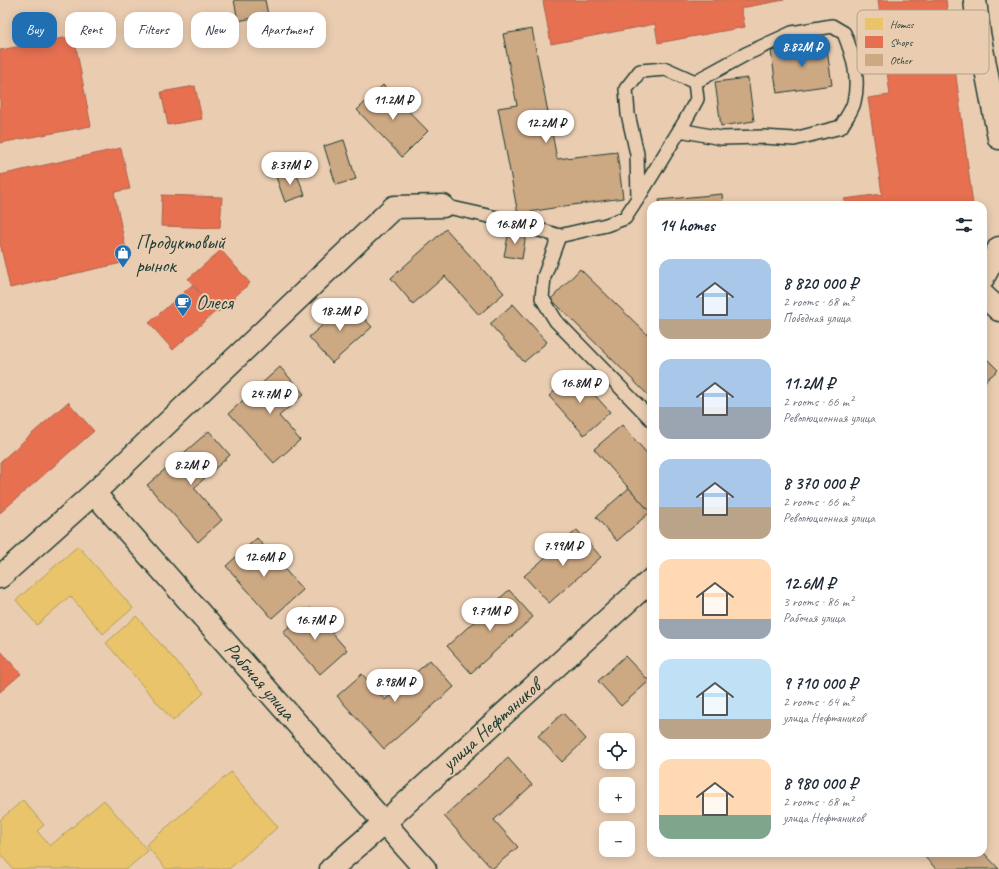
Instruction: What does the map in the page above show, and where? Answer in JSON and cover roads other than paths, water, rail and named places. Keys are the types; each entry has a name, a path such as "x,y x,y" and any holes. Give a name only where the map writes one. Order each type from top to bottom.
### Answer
{"street":[{"path":"975,0 976,10"},
{"path":"987,74 999,138"},
{"path":"0,577 94,493 394,206 442,206"},
{"path":"987,270 999,248"},
{"path":"987,299 999,310"},
{"name":"Рабочая улица","path":"94,493 425,869"},
{"name":"улица Нефтяников","path":"331,869 384,823 647,584"}],"lane":[{"path":"680,130 721,138 762,137 794,139 841,127 854,103 857,78 851,50 844,33 832,26 792,33 746,54 695,82"},
{"path":"638,198 637,154 628,114 626,89 640,71 666,69 695,82"},
{"path":"442,206 512,221 559,236 606,225 625,218 680,130 697,99 695,82"},
{"path":"559,236 544,278 542,298 556,321 647,415"}],"place":[{"name":"Продуктовый рынок","path":"123,268"},
{"name":"Олеся","path":"183,317"}]}
